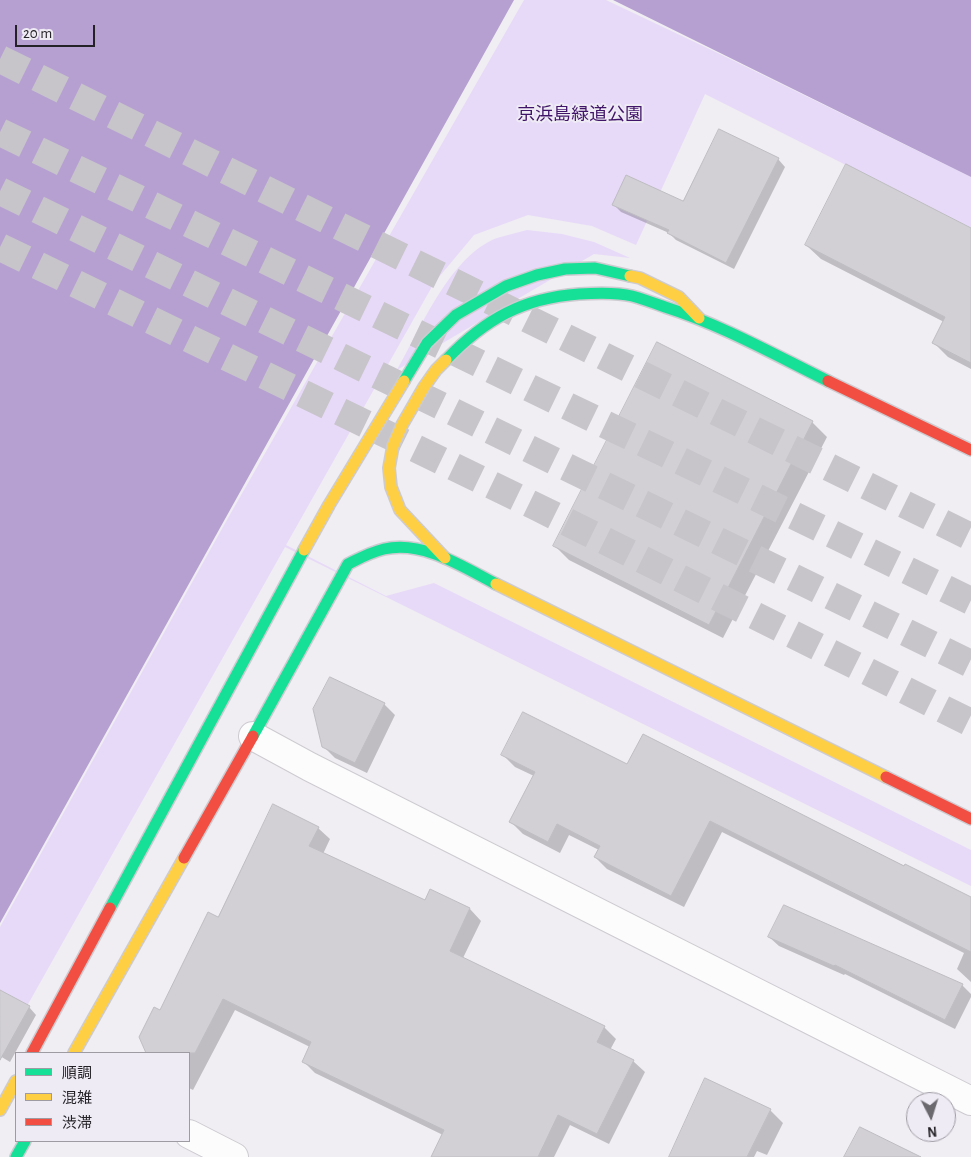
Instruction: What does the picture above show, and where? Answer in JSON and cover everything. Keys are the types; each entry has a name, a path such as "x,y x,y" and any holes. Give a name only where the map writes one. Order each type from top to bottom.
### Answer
{"main road":[{"path":"33,1052 329,505 427,344 456,315 506,286 537,275 565,269 595,268 640,278 679,297 699,318"},
{"path":"446,559 400,510 391,487 389,468 393,446 402,425 424,387 436,370 465,340 485,324 525,304 556,296 596,293 632,296 699,318 971,450"},
{"path":"75,1052 348,564 366,554 394,546 426,551 446,559 971,818"},
{"path":"0,1110 15,1083"},
{"path":"16,1157 24,1142"}],"street":[{"path":"253,736 310,767 971,1101"},
{"path":"190,1135 234,1157"}],"green space":[{"name":"京浜島緑道公園","path":"524,0 606,0 971,177 971,228 705,94 636,245 592,226 528,215 474,235 434,283 286,545 386,596 434,583 971,850 971,886 285,547 0,1054 0,927 228,518"},
{"path":"527,230 562,234 594,242 630,258 594,254 397,370 438,295 465,260 480,247 497,238"}],"shaded area":[{"path":"0,0 514,0 0,923"},
{"path":"613,0 971,0 971,177"}],"building":[{"path":"719,129 779,158 726,263 667,233 669,230 612,205 626,175 683,201"},
{"path":"846,164 971,228 971,363 932,343 945,317 805,245"},
{"path":"657,342 813,421 709,625 553,546"},
{"path":"330,677 385,703 355,763 322,747 313,709"},
{"path":"523,712 627,764 643,734 904,866 905,864 971,897 971,952 710,821 671,896 594,857 600,846 557,824 548,842 509,822 535,772 501,755"},
{"path":"273,804 319,827 309,846 425,900 430,889 470,908 450,951 605,1026 597,1042 634,1060 597,1134 558,1115 538,1157 431,1157 444,1130 302,1062 311,1042 223,999 195,1053 146,1052 139,1037 154,1007 160,1010 208,912 218,917"},
{"path":"784,905 963,984 945,1020 835,965 768,937"},
{"path":"0,990 30,1006 0,1060"},
{"path":"705,1078 771,1109 747,1157 669,1157"},
{"path":"860,1127 921,1157 844,1157"}],"tunnel":[{"path":"0,59 971,537"},
{"path":"0,132 971,601"},
{"path":"0,191 971,664"},
{"path":"0,247 537,507 971,723"}],"traffic: fast":[{"path":"404,381 427,343 456,315 506,286 537,275 565,269 595,268 630,276"},
{"path":"446,360 490,322 523,306 559,296 613,293 640,298 707,322 828,381"},
{"path":"253,736 348,564 370,553 384,549 413,548 456,563 496,584"},
{"path":"110,908 304,550"},
{"path":"16,1157 24,1142"}],"traffic: slow":[{"path":"630,276 640,278 679,297 699,318"},
{"path":"445,558 400,510 391,487 389,468 393,446 402,425 424,387 446,360"},
{"path":"304,550 404,381"},
{"path":"496,584 886,777"},
{"path":"75,1052 184,858"},
{"path":"0,1110 15,1083"}],"traffic: jam":[{"path":"828,381 971,450"},
{"path":"184,858 253,736"},
{"path":"886,777 971,819"},
{"path":"33,1052 110,908"}]}
